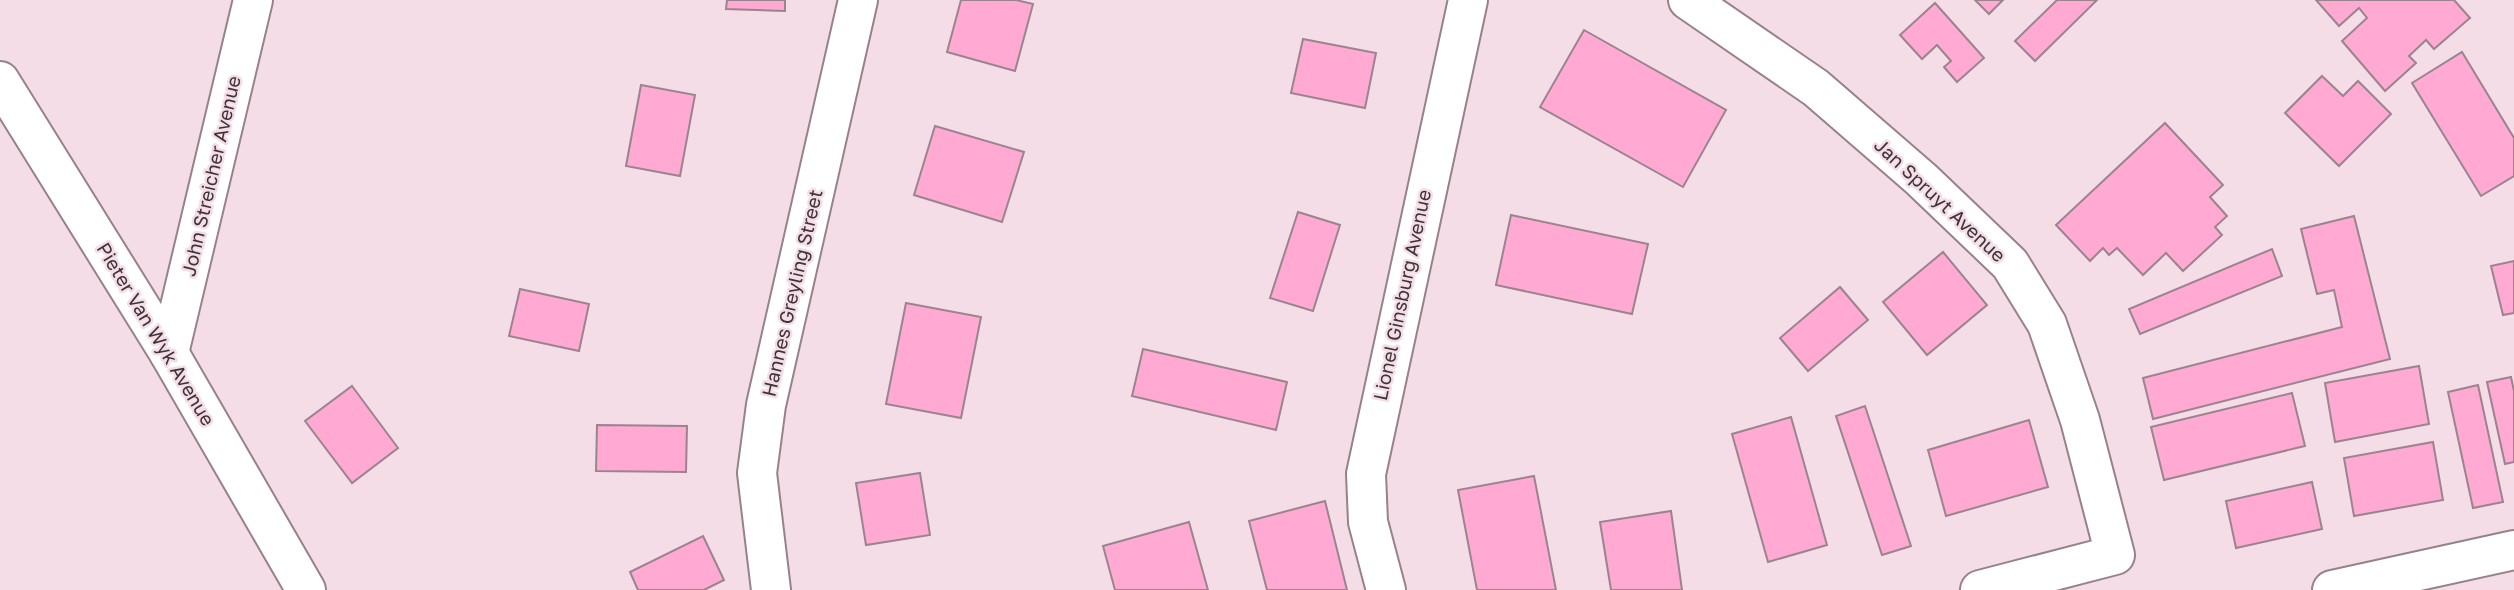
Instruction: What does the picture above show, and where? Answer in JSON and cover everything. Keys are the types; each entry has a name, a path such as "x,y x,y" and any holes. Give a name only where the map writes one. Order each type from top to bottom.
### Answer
{"street":[{"name":"John Streicher Avenue","path":"169,353 253,0"},
{"name":"Hannes Greyling Street","path":"771,590 757,473 766,405 858,0"},
{"name":"Lionel Ginsburg Avenue","path":"1386,590 1368,522 1366,474 1468,0"},
{"name":"Jan Spruyt Avenue","path":"1688,0 1816,88 1921,179 2010,264 2047,324 2080,420 2115,555 1980,590"},
{"name":"Pieter Van Wyk Avenue","path":"0,81 169,353 306,590"},
{"path":"2332,590 2514,550"}],"building":[{"path":"727,0 785,0 785,11 726,9"},
{"path":"961,0 1016,0 1033,4 1015,71 947,52"},
{"path":"1975,0 2003,0 1989,14"},
{"path":"2057,0 2097,0 2035,61 2015,41"},
{"path":"2316,0 2454,0 2470,18 2434,49 2426,40 2409,56 2416,63 2385,91 2342,41 2367,18 2359,8 2339,26"},
{"path":"1935,3 1984,58 1957,82 1944,67 1951,61 1937,45 1922,59 1900,35"},
{"path":"1584,30 1726,110 1683,187 1540,107"},
{"path":"1303,39 1376,53 1365,108 1291,93"},
{"path":"2462,52 2514,138 2514,176 2481,196 2412,83"},
{"path":"2322,76 2343,96 2358,81 2391,114 2339,166 2285,113"},
{"path":"641,85 695,95 680,176 626,166"},
{"path":"2165,123 2223,185 2210,197 2227,216 2215,227 2222,235 2183,271 2166,253 2143,275 2117,248 2109,255 2103,248 2090,261 2056,225"},
{"path":"935,126 1024,152 1002,222 914,195"},
{"path":"1298,212 1340,225 1313,311 1270,298"},
{"path":"1511,215 1648,244 1632,314 1496,285"},
{"path":"2354,216 2390,359 2153,419 2143,378 2342,327 2334,290 2317,294 2301,229"},
{"path":"2272,249 2282,276 2140,334 2129,309"},
{"path":"1943,252 1987,305 1927,355 1883,302"},
{"path":"2514,261 2514,313 2503,315 2491,266"},
{"path":"1840,287 1868,320 1808,371 1780,338"},
{"path":"520,289 589,304 579,351 509,336"},
{"path":"906,303 981,317 961,418 886,404"},
{"path":"1143,349 1287,382 1276,430 1132,396"},
{"path":"2419,366 2429,424 2335,442 2325,383"},
{"path":"2511,377 2514,391 2514,462 2505,464 2487,382"},
{"path":"2478,385 2503,502 2473,508 2448,392"},
{"path":"352,386 398,448 352,483 305,421"},
{"path":"2292,393 2305,446 2164,480 2151,427"},
{"path":"1865,406 1911,546 1882,555 1836,416"},
{"path":"1791,417 1827,545 1768,562 1732,434"},
{"path":"2029,420 2048,487 1946,516 1928,450"},
{"path":"597,425 687,426 686,472 596,471"},
{"path":"2433,442 2443,500 2354,516 2344,458"},
{"path":"920,473 930,535 866,545 856,483"},
{"path":"1534,476 1556,590 1477,590 1458,490"},
{"path":"2312,482 2322,529 2236,548 2226,501"},
{"path":"1325,501 1347,590 1267,590 1249,521"},
{"path":"1671,511 1682,590 1611,590 1600,522"},
{"path":"1189,522 1208,590 1115,590 1103,546"},
{"path":"703,536 724,580 704,590 638,590 630,572"}]}
